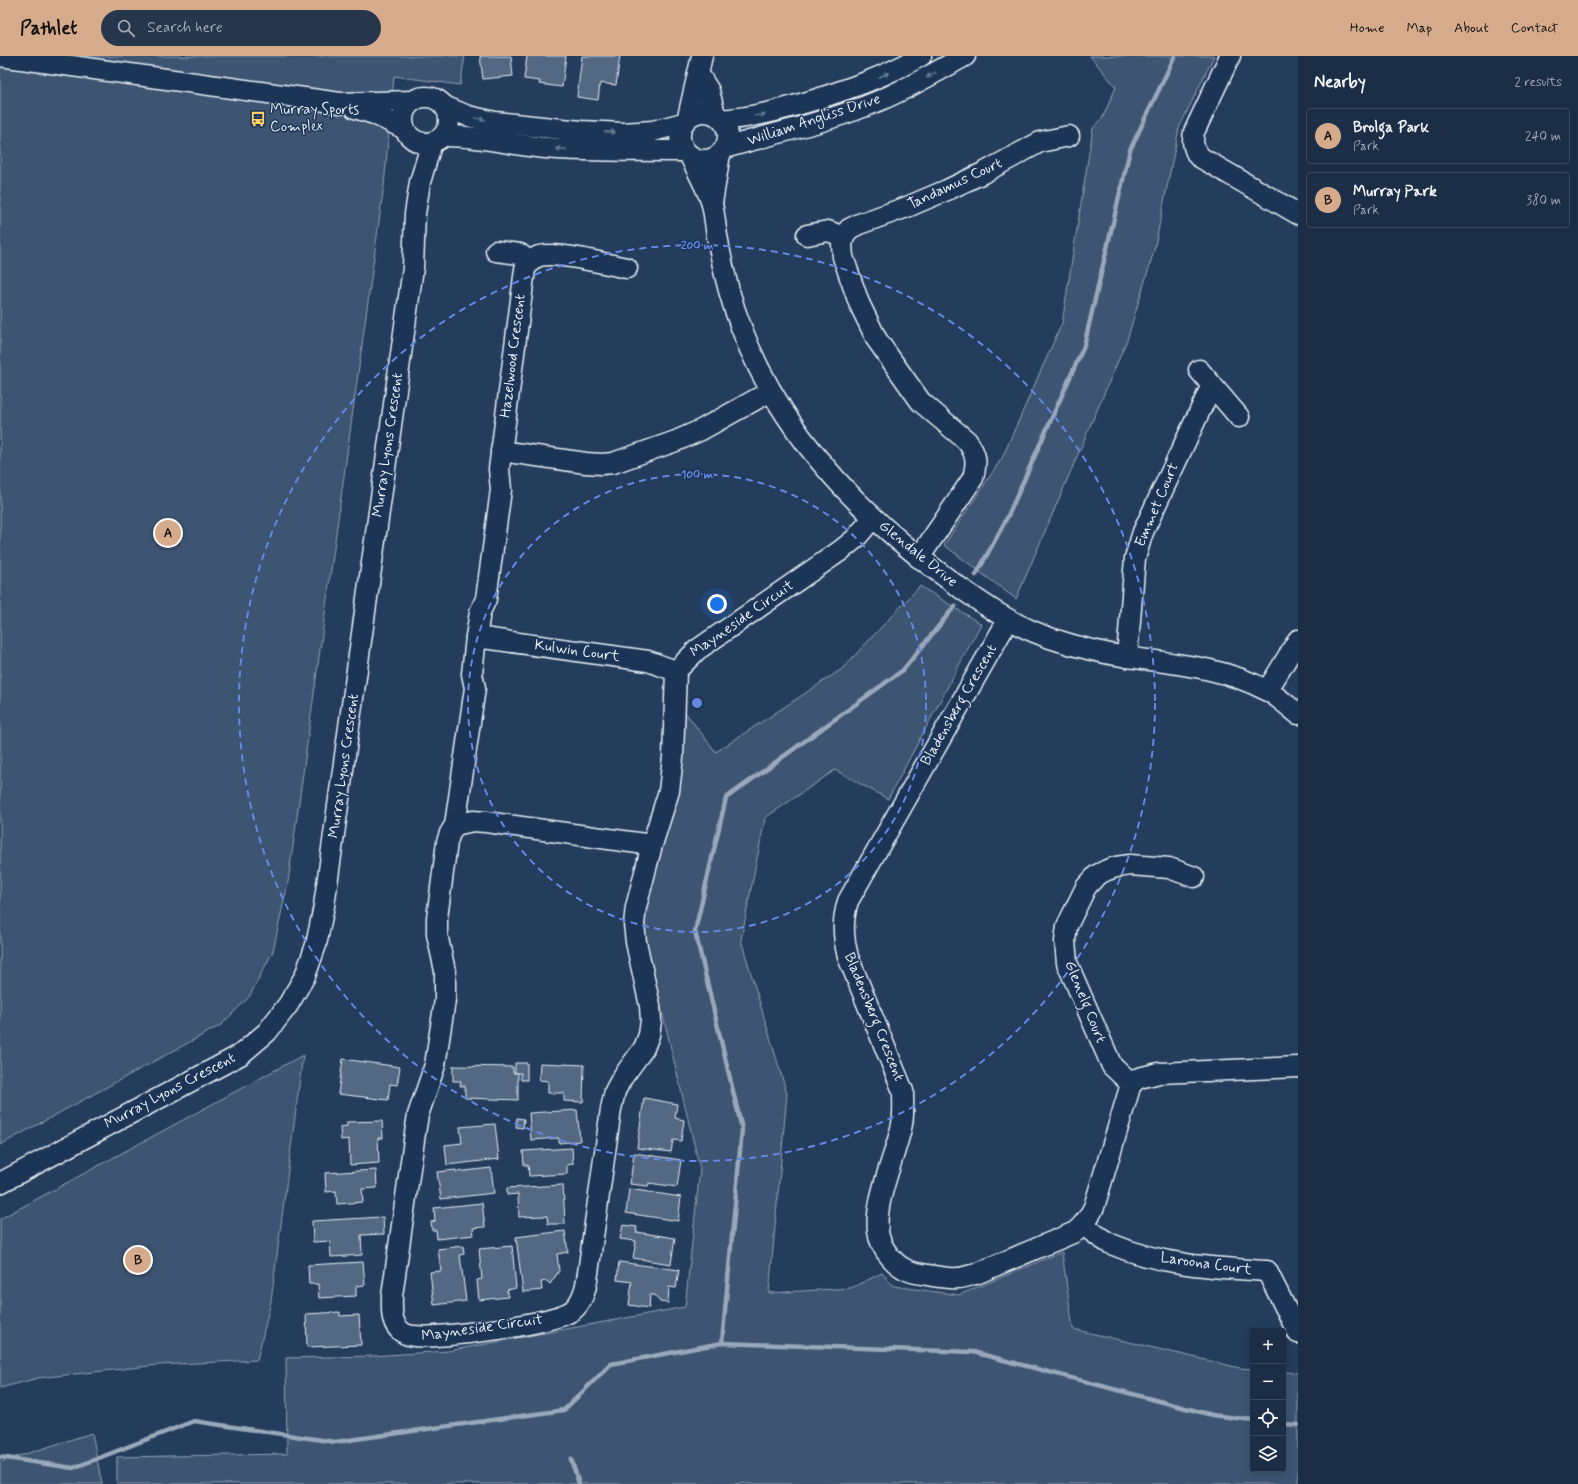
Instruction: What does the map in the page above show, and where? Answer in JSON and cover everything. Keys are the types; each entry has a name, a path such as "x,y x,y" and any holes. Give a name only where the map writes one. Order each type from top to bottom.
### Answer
{"street":[{"path":"0,56 340,103 413,101 421,98 429,98 437,100 444,106 468,116 495,122 581,131 623,133 653,131 686,120 701,112 718,117"},
{"name":"William Angliss Drive","path":"718,117 745,118 769,113 830,95 865,83 921,56"},
{"name":"William Angliss Drive","path":"723,151 875,102 919,82 965,56"},
{"path":"1230,56 1194,132 1194,148 1198,156 1298,214"},
{"path":"340,103 374,114 407,133 417,141 424,143 438,139 476,137 544,148 585,151 687,154 697,160 705,160 713,158 723,151 728,133 726,126 718,117 700,64"},
{"path":"687,154 679,137 680,130 686,120 700,64"},
{"path":"407,133 403,121 404,114 413,101"},
{"path":"438,139 447,129 449,121 448,113 444,106"},
{"name":"Murray Lyons Crescent","path":"407,133 420,182"},
{"name":"Tandamus Court","path":"844,237 849,229 859,224 947,190 983,173 1040,142 1069,136"},
{"name":"Murray Lyons Crescent","path":"0,1183 240,1055 267,1032 288,1005 305,976 316,945 324,906 413,268 413,224 420,182 438,139"},
{"name":"Glendale Drive","path":"712,202 723,151"},
{"name":"Glendale Drive","path":"687,154 712,202 727,288 741,328 753,356 771,390 799,434 828,470 873,518 919,558 986,606 1008,620 1029,630 1052,639 1097,651 1214,670 1268,691 1298,714"},
{"path":"807,235 828,231 844,237 842,245 843,257 859,303 877,340 921,402 967,441 973,449 976,458 976,467 973,478 919,558"},
{"path":"496,251 520,254 530,262 538,257 550,255 600,262 627,268"},
{"name":"Hazelwood Crescent","path":"476,637 480,612 486,599 501,490 499,469 522,288 525,268 530,262"},
{"path":"1199,370 1240,417"},
{"name":"Emmet Court","path":"1127,657 1135,558 1142,532 1212,385"},
{"path":"501,451 594,464 613,463 669,444 702,430 771,390"},
{"name":"Mayneside Circuit","path":"476,637 472,674 474,688 455,825 447,842 437,918 437,934 445,971 445,1000 435,1065 418,1115 392,1296 391,1311 394,1323 402,1332 412,1336 428,1337 516,1326 561,1316 572,1310 580,1302 585,1292 587,1280 614,1097 622,1078 644,1048 649,1035 651,1021 650,1006 634,924 636,907 669,790 673,758 676,671 697,650 840,551 855,539 873,518"},
{"name":"Bladensberg Crescent","path":"1008,620 848,900 844,913 844,942 848,957 903,1091 904,1110 901,1125 880,1204 878,1230 880,1241 886,1252 895,1263 904,1270 915,1273 959,1278 976,1274 1075,1232 1084,1225 1094,1207 1131,1084"},
{"name":"Kulwin Court","path":"476,637 648,661 676,671"},
{"path":"1268,691 1298,640"},
{"path":"455,825 473,821 486,822 652,846"},
{"name":"Glenelg Court","path":"1131,1084 1112,1066 1067,963 1065,941 1067,926 1086,886 1097,876 1116,866 1130,865 1169,868 1194,877"},
{"path":"1131,1084 1139,1078 1159,1074 1298,1067"},
{"name":"Laroona Court","path":"1084,1225 1111,1244 1143,1255 1188,1264 1267,1271 1298,1333"}],"shaded area":[{"path":"0,56 465,56 460,85 394,76 384,185 288,882 273,951 249,997 221,1025 0,1145"},
{"path":"1090,56 1214,56 1179,128 1154,251 1127,340 1016,599 944,545 1002,458 1062,323 1093,128 1102,119 1116,87"},
{"path":"920,586 981,624 888,799 835,770 765,818 741,940 787,1094 769,1293 851,1288 882,1273 893,1286 959,1295 1062,1252 1073,1329 1240,1368 1250,1369 1250,1472 1286,1472 1286,1372 1298,1373 1298,1484 117,1484 117,1457 287,1454 286,1358 372,1356 448,1351 685,1307 700,1169 643,932 649,883 684,711 716,752 842,669"},
{"path":"303,1055 271,1301 257,1360 159,1365 38,1378 0,1388 0,1219"},
{"path":"92,1433 102,1484 0,1484 0,1462"}],"building":[{"path":"480,56 511,56 513,76 483,79"},
{"path":"527,56 566,56 562,87 539,84 540,81 524,79"},
{"path":"582,56 620,56 616,85 600,83 598,100 577,97"},
{"path":"343,1059 400,1067 397,1085 390,1084 388,1100 338,1094"},
{"path":"515,1063 527,1063 527,1080 521,1080 521,1073 515,1073"},
{"path":"540,1063 584,1065 583,1102 564,1101 564,1093 548,1093 548,1081 539,1080"},
{"path":"453,1066 513,1067 513,1073 518,1073 518,1100 465,1098 465,1086 460,1086 461,1081 453,1081"},
{"path":"644,1098 677,1104 675,1118 684,1120 681,1141 673,1140 671,1152 637,1148"},
{"path":"577,1110 580,1141 559,1143 559,1138 531,1140 529,1113"},
{"path":"517,1118 524,1119 523,1128 516,1127"},
{"path":"382,1121 383,1138 378,1138 379,1163 350,1165 349,1139 341,1140 340,1127 347,1126 347,1122"},
{"path":"495,1124 499,1159 447,1165 445,1145 462,1143 460,1127"},
{"path":"572,1148 573,1164 567,1165 567,1174 529,1176 528,1165 524,1165 523,1151"},
{"path":"634,1153 681,1160 677,1187 649,1183 648,1186 630,1184"},
{"path":"491,1168 494,1193 441,1199 437,1172 456,1170 456,1172"},
{"path":"376,1170 377,1188 362,1189 363,1202 337,1204 336,1191 326,1192 325,1173"},
{"path":"563,1185 565,1224 548,1224 547,1216 519,1217 518,1194 507,1195 507,1188"},
{"path":"629,1189 681,1197 678,1221 626,1213"},
{"path":"482,1203 485,1227 473,1228 474,1235 437,1239 436,1230 432,1230 431,1222 435,1221 434,1208"},
{"path":"383,1217 384,1234 361,1235 362,1255 331,1257 330,1241 313,1242 312,1221"},
{"path":"623,1225 637,1227 636,1232 675,1238 671,1264 633,1258 636,1241 620,1239"},
{"path":"565,1231 568,1252 557,1254 559,1271 550,1284 547,1281 541,1282 542,1290 523,1292 516,1237"},
{"path":"463,1246 464,1254 460,1255 466,1301 434,1305 430,1272 441,1271 438,1249"},
{"path":"512,1246 516,1288 507,1290 508,1297 479,1300 477,1280 482,1279 479,1249"},
{"path":"363,1262 365,1285 356,1286 356,1296 319,1298 318,1284 309,1284 308,1265"},
{"path":"619,1262 679,1270 676,1288 669,1287 668,1303 660,1302 655,1295 650,1295 649,1308 629,1305 632,1282 617,1280"},
{"path":"340,1312 340,1316 359,1315 361,1345 307,1347 306,1314"}],"waterway":[{"path":"976,575 1007,518 1084,346 1130,150 1175,56"},
{"path":"722,1343 742,1129 695,931 726,798 903,670 955,606"},
{"path":"0,1457 73,1468 194,1421 335,1442 564,1410 611,1364 722,1343 973,1352 1212,1415 1250,1420"},
{"path":"1286,1424 1298,1425"},
{"path":"571,1459 579,1484"}],"place":[{"name":"Murray Sports Complex","path":"258,119"},
{"name":"Brolga Park","path":"168,533"},
{"name":"Murray Park","path":"138,1260"}]}
